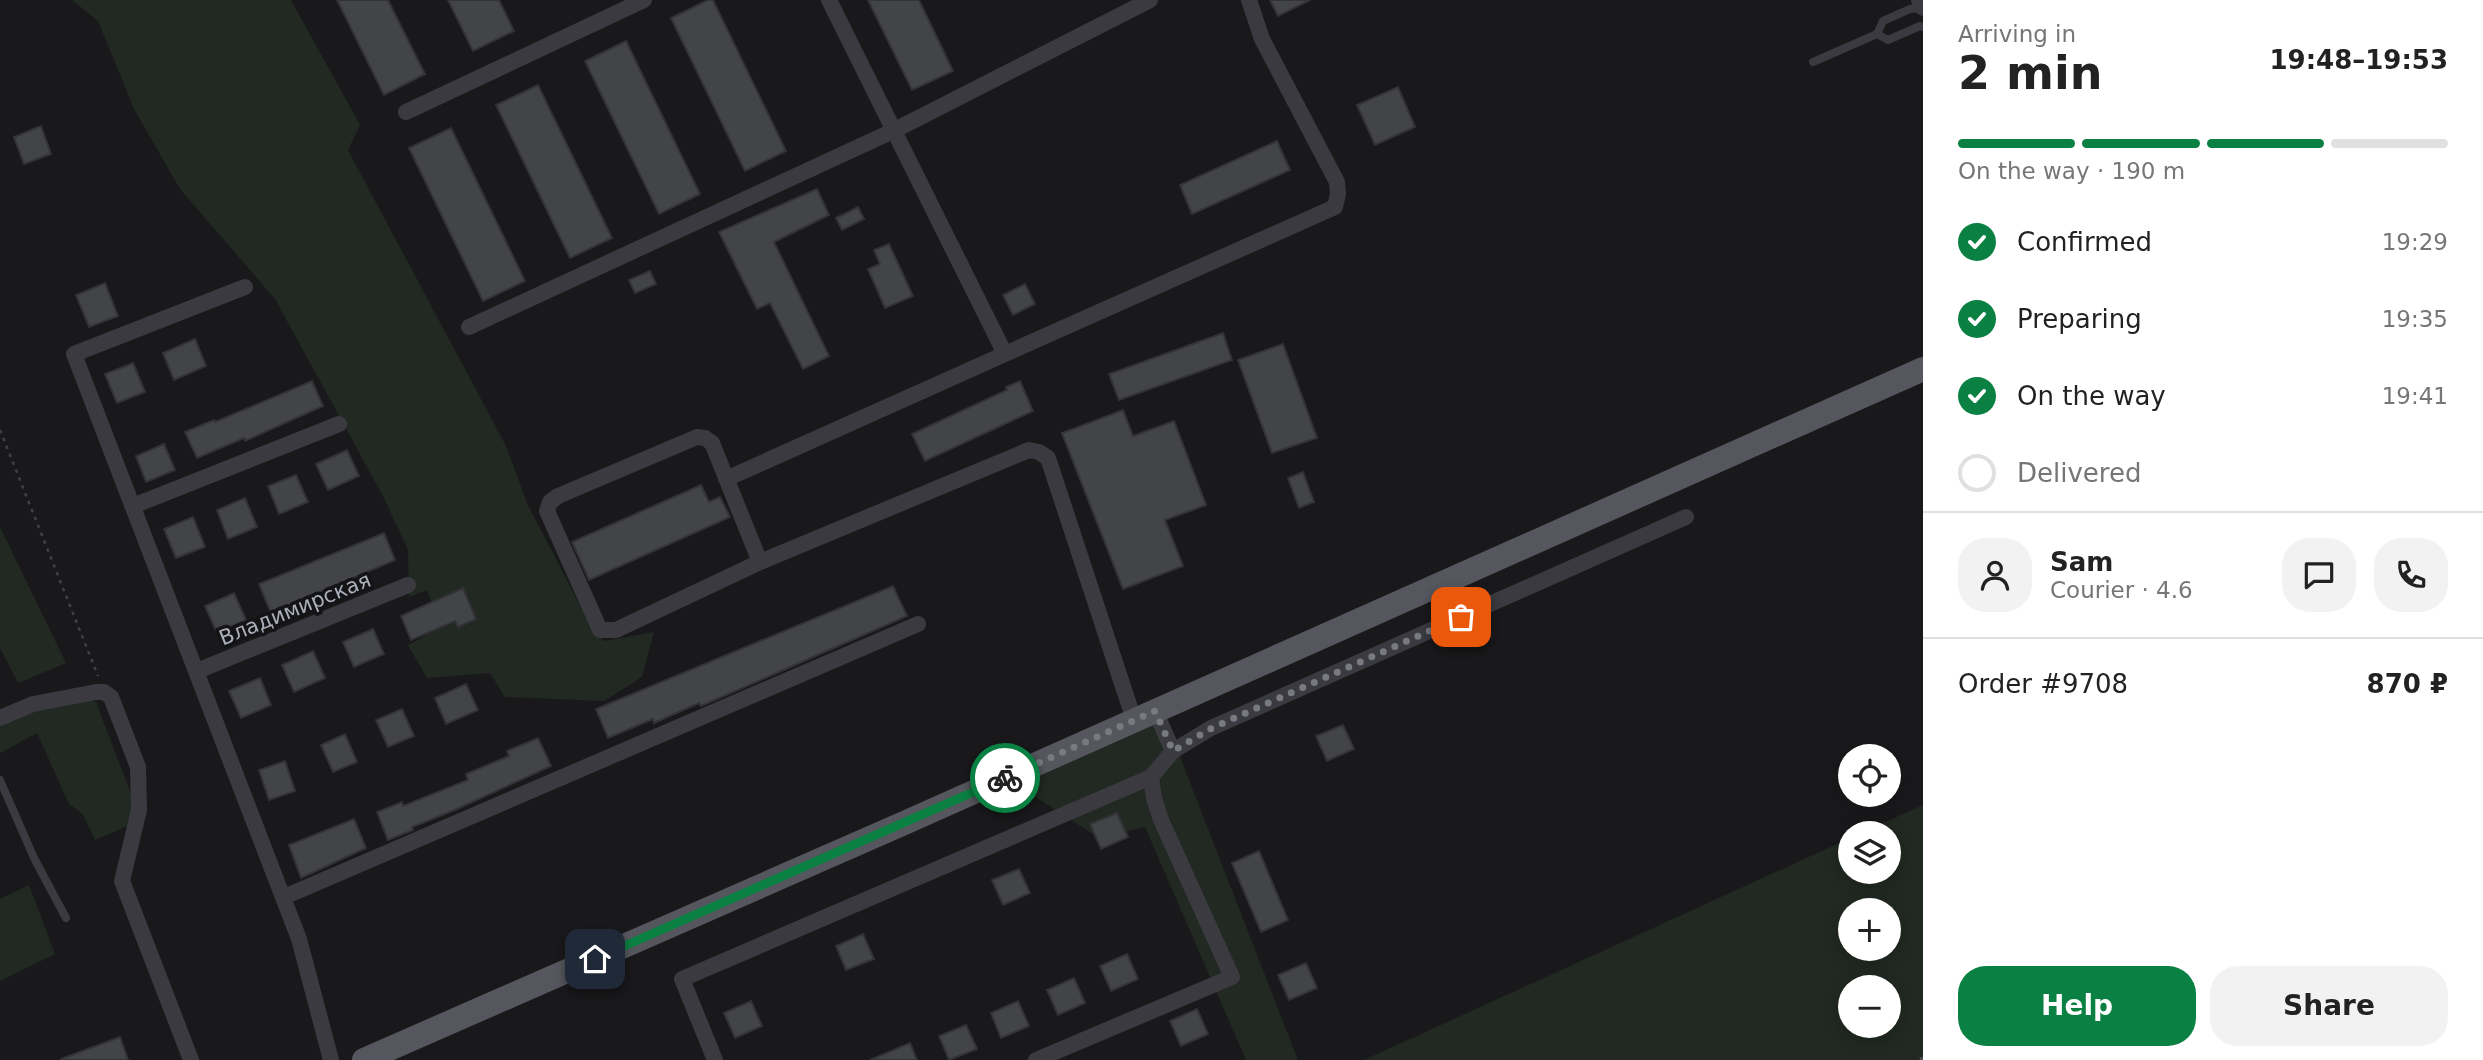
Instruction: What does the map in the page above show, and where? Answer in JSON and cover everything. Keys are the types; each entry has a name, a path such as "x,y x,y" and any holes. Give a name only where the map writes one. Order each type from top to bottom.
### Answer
{"main road":[{"path":"365,1060 1923,369"}],"street":[{"path":"406,112 644,0"},
{"path":"829,0 1005,354"},
{"path":"469,327 893,131 1150,0"},
{"path":"726,479 1335,206 1337,182 1262,39 1249,0"},
{"path":"1919,0 1923,8"},
{"path":"245,287 74,354 284,897 299,939 331,1060"},
{"path":"133,506 339,424"},
{"path":"760,562 712,443 705,438 697,437 558,496 550,502 547,511 600,630 616,630 760,562 1029,450 1038,452 1048,458 1144,715 1173,751"},
{"path":"715,1060 682,979 1151,777 1173,751 1212,728 1686,517"},
{"name":"Владимирская","path":"197,671 408,585"},
{"path":"284,897 918,624"},
{"path":"0,718 33,704 104,692 111,697 138,768 139,810 122,881 191,1060"},
{"path":"1036,1060 1232,977 1161,820 1151,777"}],"lane":[{"path":"1813,62 1877,34 1883,21 1910,9 1923,8"},
{"path":"1877,34 1888,40 1923,27"},
{"path":"0,780 34,858 66,918"}],"path":[{"path":"0,430 104,692"}],"shaded area":[{"path":"72,0 291,0 360,125 348,150 506,446 527,503 588,621 604,641 654,632 642,677 604,701 505,697 490,673 427,678 408,645 441,627 427,590 409,597 408,550 384,498 275,299 180,189 134,109 98,21"},
{"path":"0,527 66,663 18,683 0,648"},
{"path":"78,695 96,702 141,820 95,840 83,814 69,804 37,733 0,753 0,721"},
{"path":"1165,718 1298,1060 1246,1060 1145,827 1099,838 1017,785"},
{"path":"1923,805 1923,1060 1364,1060 1838,843 1838,884 1901,884 1901,821 1888,821"},
{"path":"29,885 55,954 0,981 0,899"}],"building":[{"path":"337,0 388,0 425,74 384,95"},
{"path":"448,0 499,0 514,31 473,51"},
{"path":"713,0 786,151 745,171 671,18"},
{"path":"868,0 919,0 953,71 912,90"},
{"path":"1270,0 1310,0 1278,16"},
{"path":"626,41 700,194 659,214 585,61"},
{"path":"538,85 612,238 570,258 496,105"},
{"path":"1398,87 1415,127 1375,145 1357,105"},
{"path":"41,126 51,154 24,164 14,137"},
{"path":"451,128 525,281 483,301 409,148"},
{"path":"1277,141 1290,170 1192,214 1180,185"},
{"path":"817,189 829,215 774,242 829,356 803,369 770,303 757,309 719,232"},
{"path":"858,207 864,219 842,230 836,218"},
{"path":"889,244 913,296 885,308 868,269 880,264 874,250"},
{"path":"650,271 656,284 635,293 629,280"},
{"path":"105,283 118,316 89,327 76,295"},
{"path":"1025,284 1035,304 1013,315 1003,295"},
{"path":"1223,333 1232,360 1119,400 1109,374"},
{"path":"195,339 206,366 174,380 163,353"},
{"path":"1283,344 1317,438 1272,453 1238,360"},
{"path":"133,363 145,392 117,403 105,374"},
{"path":"312,381 323,406 245,441 244,438 197,458 185,432"},
{"path":"1020,381 1033,411 925,461 912,434 1007,390 1006,387"},
{"path":"1123,410 1133,436 1174,421 1206,505 1165,520 1183,566 1123,589 1062,433"},
{"path":"164,444 175,470 146,482 136,456"},
{"path":"347,450 359,476 328,490 316,464"},
{"path":"1303,472 1314,502 1299,508 1288,478"},
{"path":"296,475 308,502 279,514 268,486"},
{"path":"701,485 709,502 720,497 730,517 589,580 572,542"},
{"path":"245,498 257,527 228,539 217,510"},
{"path":"193,517 205,547 176,558 164,529"},
{"path":"384,533 395,560 271,613 259,584"},
{"path":"893,586 907,616 701,706 699,703 654,723 653,719 608,738 596,709"},
{"path":"463,588 476,619 458,627 455,621 411,640 401,616"},
{"path":"234,593 246,620 217,633 205,606"},
{"path":"373,629 384,654 354,667 343,642"},
{"path":"313,651 325,678 294,692 282,665"},
{"path":"260,678 271,705 241,718 229,691"},
{"path":"466,684 478,710 446,724 435,698"},
{"path":"402,709 414,736 388,747 376,720"},
{"path":"1343,725 1354,749 1327,761 1316,736"},
{"path":"345,734 357,762 333,772 321,745"},
{"path":"538,738 551,766 388,840 377,812 402,802 403,806 468,780 466,774 509,756 507,751"},
{"path":"285,761 295,791 269,800 259,770"},
{"path":"1117,813 1128,837 1101,849 1090,824"},
{"path":"354,819 366,848 301,878 289,845"},
{"path":"1259,851 1288,920 1261,932 1232,863"},
{"path":"1019,869 1030,893 1003,905 992,880"},
{"path":"863,934 874,959 846,970 836,946"},
{"path":"1127,954 1138,979 1111,991 1100,966"},
{"path":"1306,963 1317,988 1289,1000 1278,975"},
{"path":"1074,978 1085,1003 1058,1015 1047,990"},
{"path":"751,1001 762,1026 735,1038 724,1013"},
{"path":"1018,1001 1029,1026 1001,1038 991,1013"},
{"path":"1197,1009 1208,1034 1181,1046 1170,1021"},
{"path":"966,1025 977,1049 949,1060 939,1036"},
{"path":"120,1037 128,1060 61,1060 61,1059"},
{"path":"910,1043 917,1060 870,1060"}],"way so far":[{"path":"1005,778 1155,711 1173,751 1212,728 1461,617"}],"route":[{"path":"595,959 1005,778"}]}
